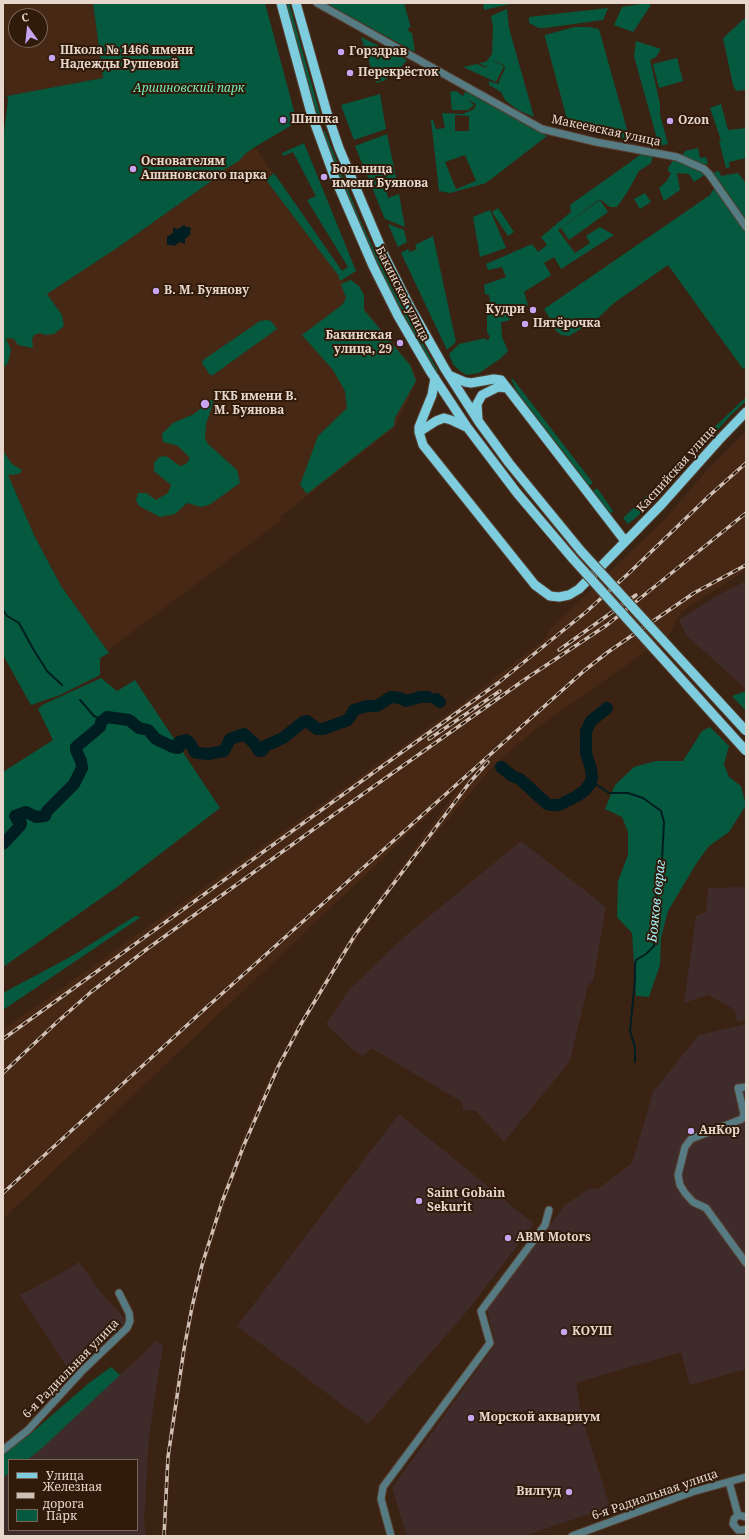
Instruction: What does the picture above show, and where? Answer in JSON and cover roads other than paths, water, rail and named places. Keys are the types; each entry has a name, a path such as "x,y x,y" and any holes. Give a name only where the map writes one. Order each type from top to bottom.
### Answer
{"main road":[{"name":"Бакинская улица","path":"281,3 311,112 346,206 373,266 398,316 435,378 467,427 517,493 572,559 746,751"},
{"name":"Бакинская улица","path":"296,3 327,113 364,208 385,257 410,307 449,375 479,422 509,463 581,552 746,731"},
{"path":"449,375 471,383 498,379 501,380 625,541"},
{"path":"419,432 420,424 432,395 435,378"},
{"path":"479,422 477,404 482,395 498,387 507,388"},
{"name":"Каспийская улица","path":"419,432 425,449 535,585 550,596 559,597 569,595 578,589 661,505 746,412"},
{"path":"419,432 436,421 444,418 467,427"}],"street":[{"name":"Макеевская улица","path":"317,3 542,129 596,142 677,157 704,169 746,227"},
{"path":"746,1087 738,1088 744,1114 742,1119 691,1139 685,1146 678,1175 680,1184 685,1193 693,1202 706,1208 746,1263"},
{"path":"391,1536 381,1499 383,1487 490,1343 481,1311 545,1225 549,1210"},
{"name":"6-я Радиальная улица","path":"3,1450 28,1430 83,1370 127,1328 130,1321 129,1313 119,1294"},
{"name":"6-я Радиальная улица","path":"572,1536 671,1500 746,1477"},
{"path":"728,1482 738,1515"},
{"path":"738,1515 746,1517"},
{"path":"738,1515 733,1521 735,1533 746,1529"}],"water":[{"path":"184,225 191,228 191,234 185,239 185,244 180,242 174,246 167,245 167,237 173,233 173,228 178,229"}],"waterway":[{"path":"3,610 7,616 19,623 47,671 62,685"},
{"path":"3,844 20,826 21,823 15,816 26,812 36,817 45,816 47,811 74,784 82,768 76,747 100,727 101,722 107,717 129,720 139,728 148,730 156,739 173,747 178,748 180,746 179,742 186,740 190,743 195,752 198,753 208,754 224,751 230,739 244,734 254,743 259,751 262,751 265,746 283,738 303,722 307,721 317,729 323,729 348,720 354,710 367,706 377,706 391,697 400,698 406,701 420,697 428,697"},
{"path":"436,699 440,702"},
{"path":"80,700 94,716 100,719 101,722"},
{"path":"501,767 512,776 520,779 547,804 559,805 577,796 590,784 592,778 586,753 586,731 591,721 607,708"},
{"name":"Бояков овраг","path":"591,781 609,793 628,793 643,798 661,811 664,822 662,860 651,929 655,939 654,946 646,954 636,960 635,964 630,1031 635,1047 635,1062"}],"railway":[{"path":"3,1039 498,683 586,612 746,463"},
{"path":"3,1073 91,992 147,949 527,678 607,625 746,513"},
{"path":"3,1193 207,1007 585,670 608,652 694,593 746,565"},
{"path":"559,650 636,595"},
{"path":"429,739 500,691"},
{"path":"164,1536 168,1457 184,1349 192,1307 202,1265 222,1202 244,1145 278,1067 301,1024 355,935 470,782 488,762"}],"place":[{"name":"Горздрав","path":"341,52"},
{"name":"Школа № 1466 имени Надежды Рушевой","path":"52,58"},
{"name":"Перекрёсток","path":"350,73"},
{"name":"Шишка","path":"283,120"},
{"name":"Ozon","path":"670,121"},
{"name":"Основателям Ашиновского парка","path":"133,169"},
{"name":"Больница имени Буянова","path":"324,177"},
{"name":"В. М. Буянову","path":"156,291"},
{"name":"Кудри","path":"533,310"},
{"name":"Пятёрочка","path":"525,324"},
{"name":"Бакинская улица, 29","path":"400,343"},
{"name":"ГКБ имени В. М. Буянова","path":"205,404"},
{"name":"АнКор","path":"691,1131"},
{"name":"Saint Gobain Sekurit","path":"419,1201"},
{"name":"ABM Motors","path":"508,1238"},
{"name":"КОУШ","path":"564,1332"},
{"name":"Морской аквариум","path":"471,1418"},
{"name":"Вилгуд","path":"569,1492"}],"park label":[{"name":"Аршиновский парк","path":"189,89"}]}
